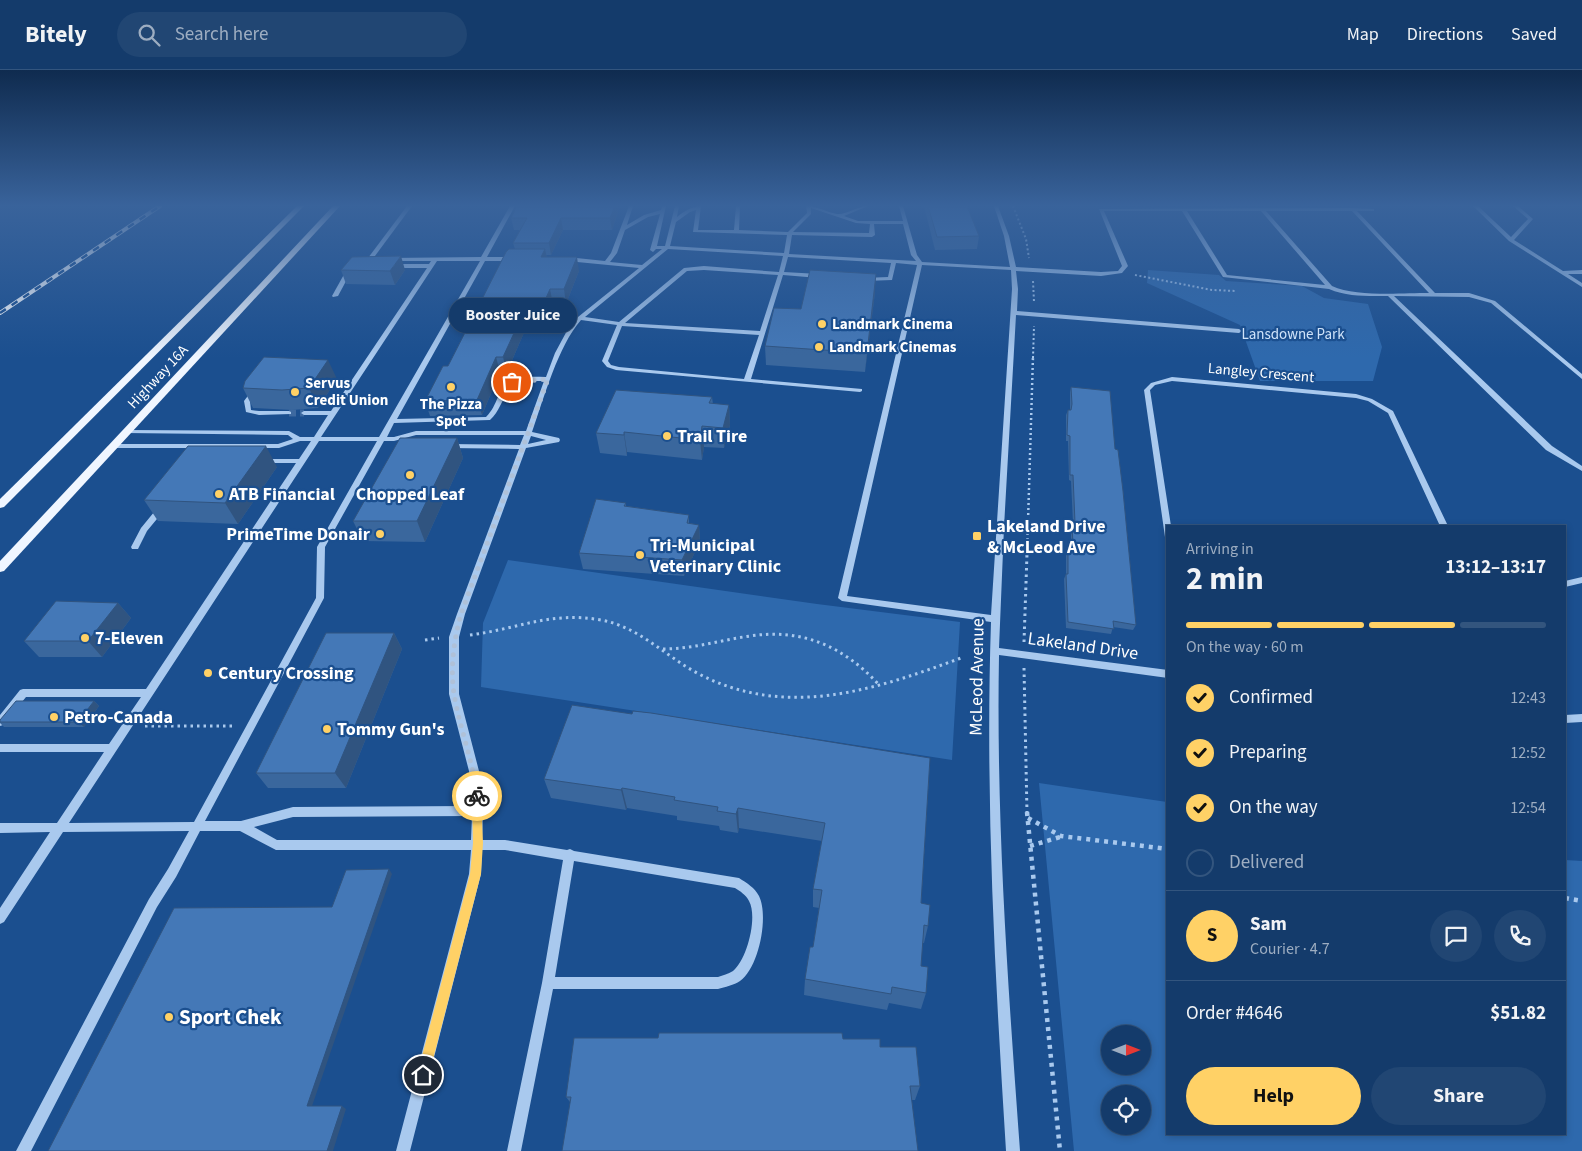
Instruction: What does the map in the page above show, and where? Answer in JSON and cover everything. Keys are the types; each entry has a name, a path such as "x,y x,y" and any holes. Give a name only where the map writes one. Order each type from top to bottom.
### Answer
{"main road":[{"name":"Highway 16A","path":"0,505 250,256"},
{"name":"Highway 16A","path":"0,568 291,256"}],"street":[{"path":"372,256 370,259 516,259"},
{"path":"606,263 611,256"},
{"path":"747,381 787,256"},
{"path":"813,256 1101,274 1120,272 1125,266 1121,256"},
{"path":"915,256 920,263 842,598 996,619"},
{"name":"McLeod Avenue","path":"1011,256 1014,268 1014,313 994,650 996,897 1013,1151"},
{"path":"1213,256 1225,276 1330,287 1346,294 1469,295 1493,302 1582,377"},
{"path":"1303,256 1330,287"},
{"path":"1397,256 1434,295"},
{"path":"1539,256 1582,285"},
{"path":"403,1151 476,874 478,811 474,771 454,694 454,637 548,379 571,328 580,318 644,267 652,258"},
{"path":"0,918 435,259"},
{"path":"23,1151 154,903 320,598 321,547 483,259"},
{"path":"560,259 644,267"},
{"path":"857,278 890,279 894,261"},
{"path":"386,266 431,266"},
{"path":"335,296 350,270 355,267"},
{"path":"829,276 704,268 686,269 620,324 605,361 609,366 618,369 860,390"},
{"path":"1564,272 1582,272"},
{"path":"1390,295 1548,448 1582,469"},
{"path":"1014,313 1239,330"},
{"path":"580,318 620,324 763,333"},
{"path":"393,421 488,419 494,414 505,387 512,382 548,379"},
{"name":"Langley Crescent","path":"1167,525 1147,390 1153,384 1172,380 1341,394 1370,400 1384,406 1392,412 1444,525"},
{"path":"258,387 247,401 248,411 289,413"},
{"path":"304,413 333,413"},
{"path":"127,432 289,433 300,439"},
{"path":"114,446 279,446 300,439 394,439 416,433 528,432 556,440 523,446 436,446"},
{"path":"394,439 409,446"},
{"path":"255,461 301,462"},
{"path":"135,547 144,530 167,502"},
{"path":"1566,584 1582,580"},
{"name":"Lakeland Drive","path":"994,650 1166,674"},
{"path":"0,722 23,693 148,693"},
{"path":"1566,719 1582,718"},
{"path":"0,748 112,748"},
{"path":"0,828 241,826 292,812 478,811"},
{"path":"241,826 276,844 478,843 570,854 735,882 745,887 752,895 756,904 758,915 749,960 736,976 718,983 548,983"},
{"path":"514,1151 548,983 570,854"}],"path":[{"path":"1028,262 1029,256"},
{"path":"1024,634 1034,315 1033,275"},
{"path":"477,634 540,619 602,620 632,629 695,671 712,680 783,698 831,698 880,686 961,658"},
{"path":"663,649 685,648 753,636 768,635 804,639 840,651 853,659 880,686"},
{"path":"1024,676 1027,818 1060,1151"},
{"path":"126,726 251,726"},
{"path":"1027,818 1061,836 1166,849"},
{"path":"1030,846 1061,836"},
{"path":"1566,898 1582,901"}],"green space":[{"name":"Lansdowne Park","path":"1148,270 1219,275 1226,281 1302,286 1324,298 1368,304 1382,347 1373,381 1260,381 1240,325 1147,283"},
{"path":"508,560 817,604 960,622 952,760 481,687 483,623"},
{"path":"1039,783 1166,802 1166,1135 1566,1135 1566,860 1582,861 1582,1151 1074,1151"}],"building":[{"path":"401,256 390,271 341,270 352,257"},
{"path":"504,256 577,257 564,289 550,289 542,307 526,307 503,357 496,357 477,400 425,401 443,366 448,366"},
{"name":"Landmark Cinemas","path":"810,270 876,274 867,353 765,346 774,308 801,309"},
{"path":"264,357 328,360 309,388 282,390 243,388 245,381"},
{"path":"1071,387 1110,391 1115,449 1118,450 1123,491 1136,625 1113,621 1114,629 1068,622 1066,574 1068,574 1068,547 1073,547 1072,523 1075,523 1073,475 1070,475 1070,436 1067,435 1068,410 1071,410 1072,404"},
{"path":"616,390 712,397 709,403 729,405 723,428 702,426 700,440 624,432 624,435 596,433"},
{"path":"400,438 457,438 417,521 353,521"},
{"path":"188,446 266,446 225,503 144,500"},
{"name":"Tri-Municipal Veterinary Clinic","path":"596,499 626,503 624,506 689,515 687,523 699,525 682,560 579,553"},
{"path":"56,601 118,603 88,641 24,641"},
{"path":"326,633 394,633 335,773 256,773"},
{"path":"16,701 94,701 78,722 0,722"},
{"path":"572,705 632,714 633,711 651,713 930,758 921,903 930,905 928,926 924,925 921,966 928,967 926,993 892,987 891,994 805,979 810,947 813,947 822,890 813,889 825,823 738,808 736,814 717,811 718,807 674,800 675,797 622,788 621,790 544,779"},
{"path":"389,869 307,1106 342,1106 327,1151 48,1151 174,908 332,907 346,870"},
{"path":"659,1033 842,1033 843,1039 880,1039 880,1047 916,1047 920,1086 910,1086 918,1151 562,1151 571,1097 566,1097 574,1038 658,1038"}],"tunnel":[{"path":"289,413 304,413"}],"railway":[{"path":"0,313 85,256"}],"way so far":[{"path":"477,796 474,771 454,694 454,637 548,379 526,379 512,382"}],"place":[{"name":"Landmark Cinema","path":"822,324"},
{"name":"Landmark Cinemas","path":"819,347"},
{"name":"Booster Juice","path":"512,382"},
{"name":"The Pizza Spot","path":"451,387"},
{"name":"Servus Credit Union","path":"295,392"},
{"name":"Trail Tire","path":"667,436"},
{"name":"Chopped Leaf","path":"410,475"},
{"name":"ATB Financial","path":"219,494"},
{"name":"PrimeTime Donair","path":"380,534"},
{"name":"Lakeland Drive & McLeod Ave","path":"977,536"},
{"name":"Tri-Municipal Veterinary Clinic","path":"640,555"},
{"name":"7-Eleven","path":"85,638"},
{"name":"Century Crossing","path":"208,673"},
{"name":"Petro-Canada","path":"54,717"},
{"name":"Tommy Gun's","path":"327,729"},
{"name":"Sport Chek","path":"169,1017"}],"route":[{"path":"423,1075 476,874 478,843 477,796"}]}
